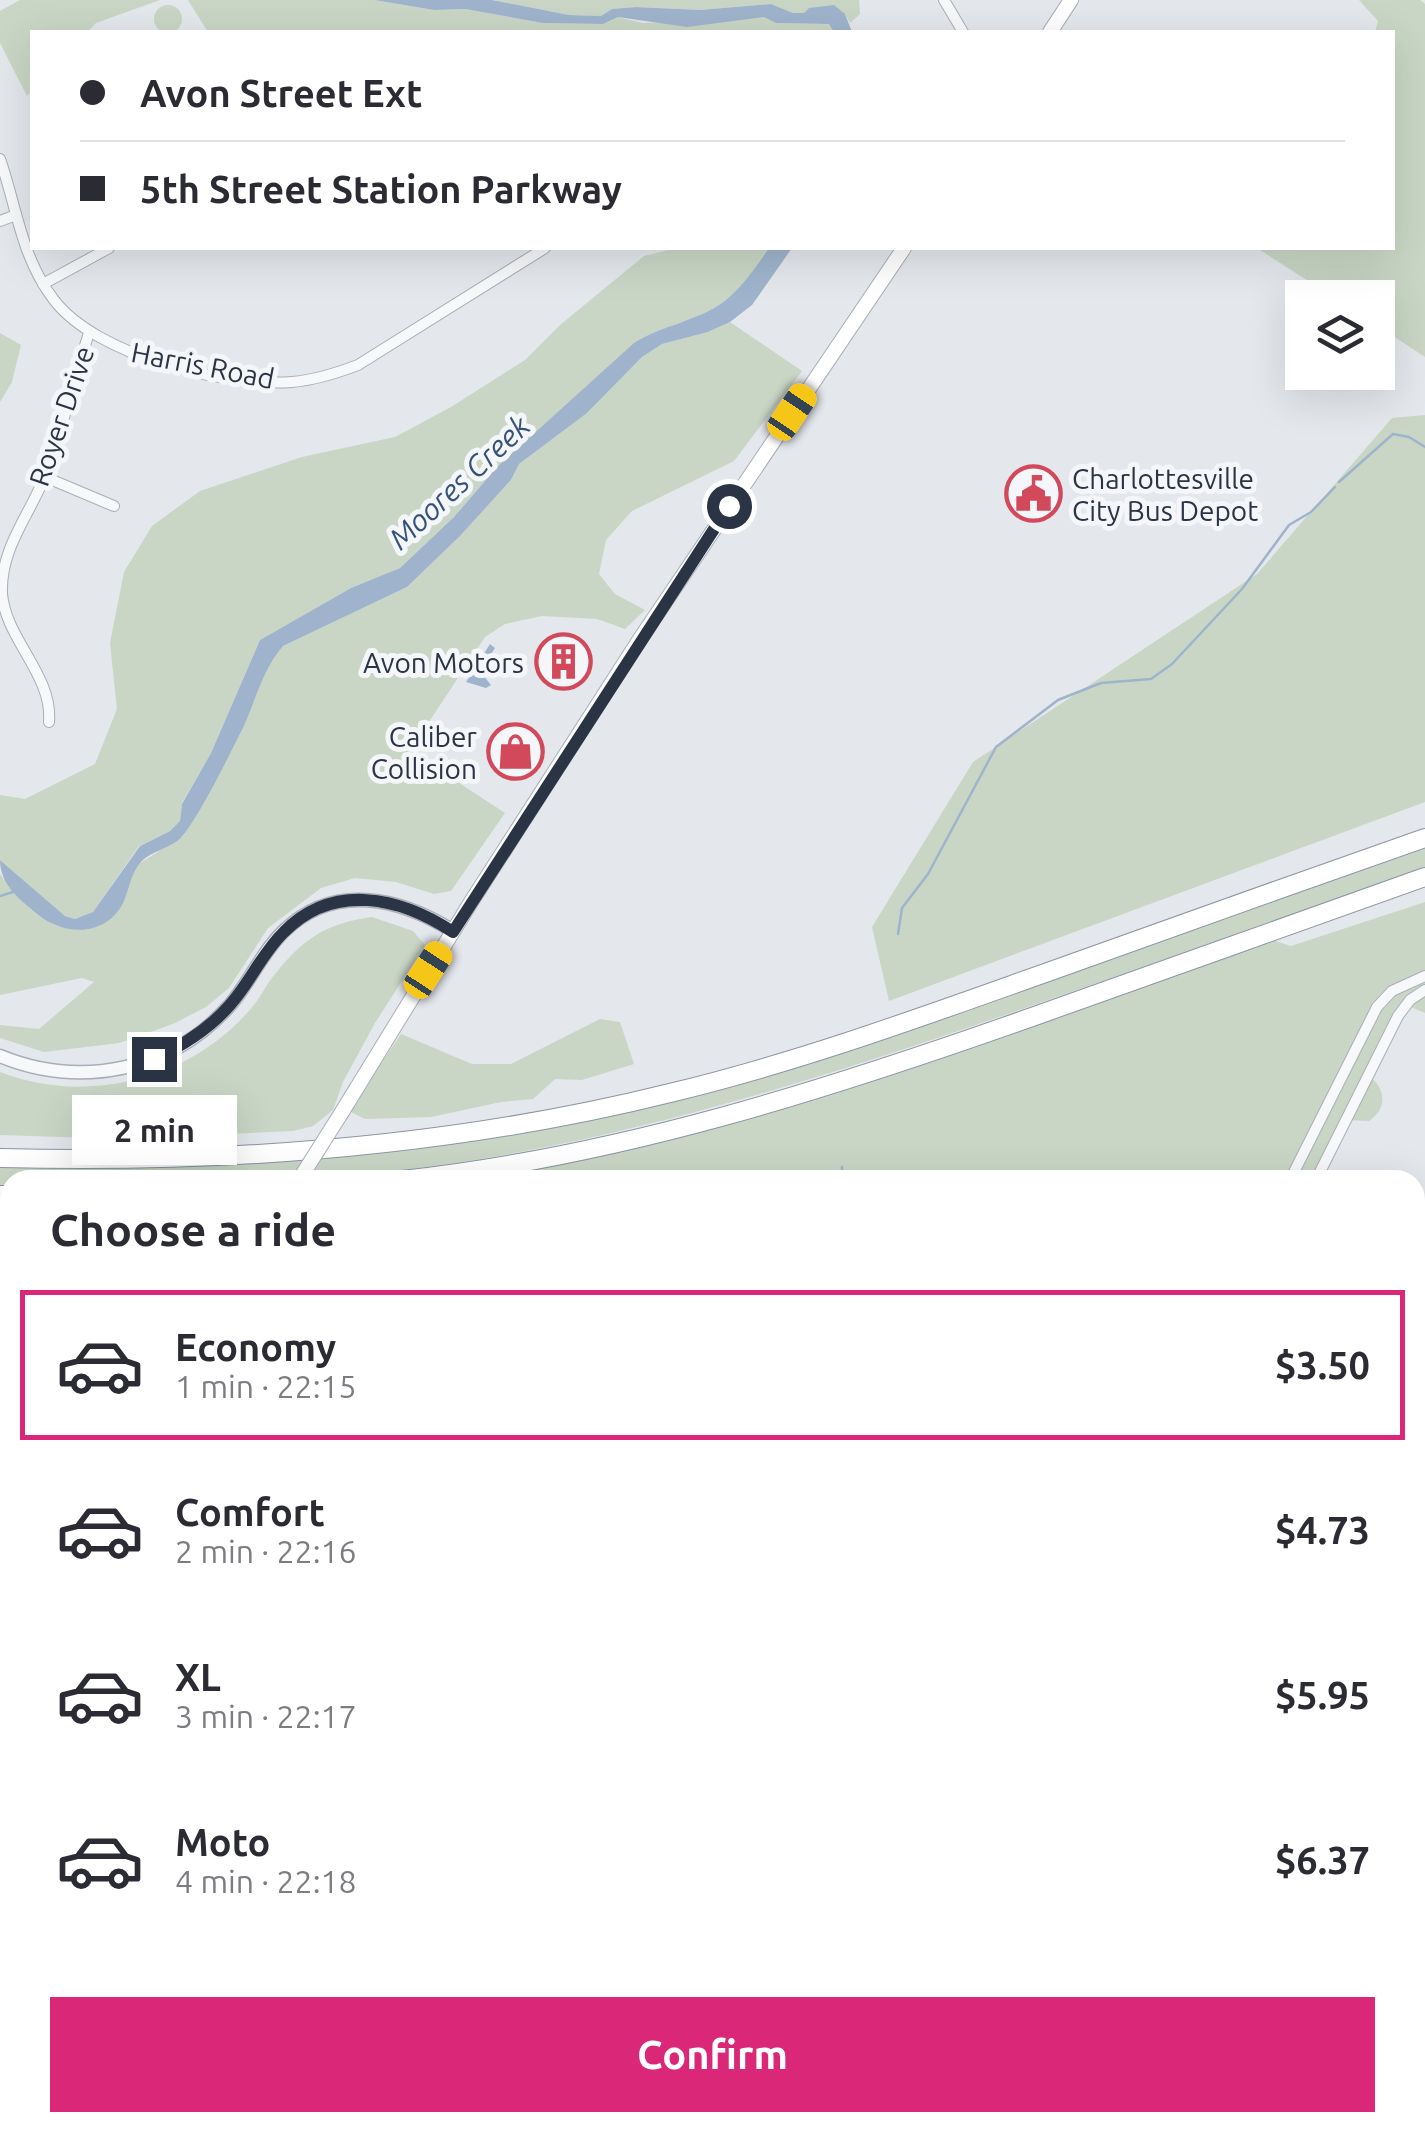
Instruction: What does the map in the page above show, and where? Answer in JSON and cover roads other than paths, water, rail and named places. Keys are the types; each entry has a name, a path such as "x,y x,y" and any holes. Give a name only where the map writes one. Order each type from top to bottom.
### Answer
{"highway":[{"path":"0,1158 181,1159 366,1146 487,1130 644,1099 860,1039 1425,838"},
{"path":"466,1170 562,1155 690,1127 791,1099 935,1052 1425,877"}],"main road":[{"path":"1051,30 1071,0"},
{"path":"305,1170 638,642 903,250"}],"street":[{"path":"944,0 962,30"},
{"name":"Harris Road","path":"0,159 27,254 66,314 90,333 126,352 199,371 275,383 318,378 358,365 542,250"},
{"path":"0,221 16,215"},
{"path":"43,284 105,250"},
{"name":"Royer Drive","path":"49,722 45,692 10,625 2,590 4,564 10,543 45,477 90,333"},
{"path":"45,477 114,506"},
{"path":"0,1056 70,1073 106,1071 154,1059 217,1019 284,931 333,903 368,898 396,903 453,932"},
{"path":"1295,1170 1376,1007 1392,991 1425,976"},
{"path":"1321,1170 1398,1016 1410,1000 1425,990"}],"water":[{"path":"374,0 492,0 569,15 601,16 612,9 636,7 700,10 771,4 804,13 809,8 834,5 845,14 851,30 833,30 829,24 776,23 764,17 687,27 618,17 603,24 543,23 465,9 434,10"},
{"path":"768,250 791,250 752,305 730,322 662,344 642,357 587,413 519,464 511,480 407,587 283,646 269,666 240,734 199,812 179,839 140,863 114,916 82,930 58,926 30,908 12,890 3,876 0,860 65,916 75,919 93,912 140,846 170,831 180,821 182,804 211,753 260,640 351,588 400,568 454,517 497,467 634,343 722,303"},
{"path":"490,644 495,648 480,671 491,685 486,688 466,682"}],"waterway":[{"path":"1339,482 1393,434 1409,437 1425,447"},
{"path":"898,934 902,908 928,874 996,747 1058,700 1101,683 1151,679 1172,664 1242,589 1289,525 1311,512 1335,487"},
{"path":"0,896 13,892"}],"place":[{"name":"Charlottesville City Bus Depot","path":"1033,494"},
{"name":"Avon Motors","path":"563,662"},
{"name":"Caliber Collision","path":"516,752"}],"water label":[{"name":"Moores Creek","path":"459,482"}]}
